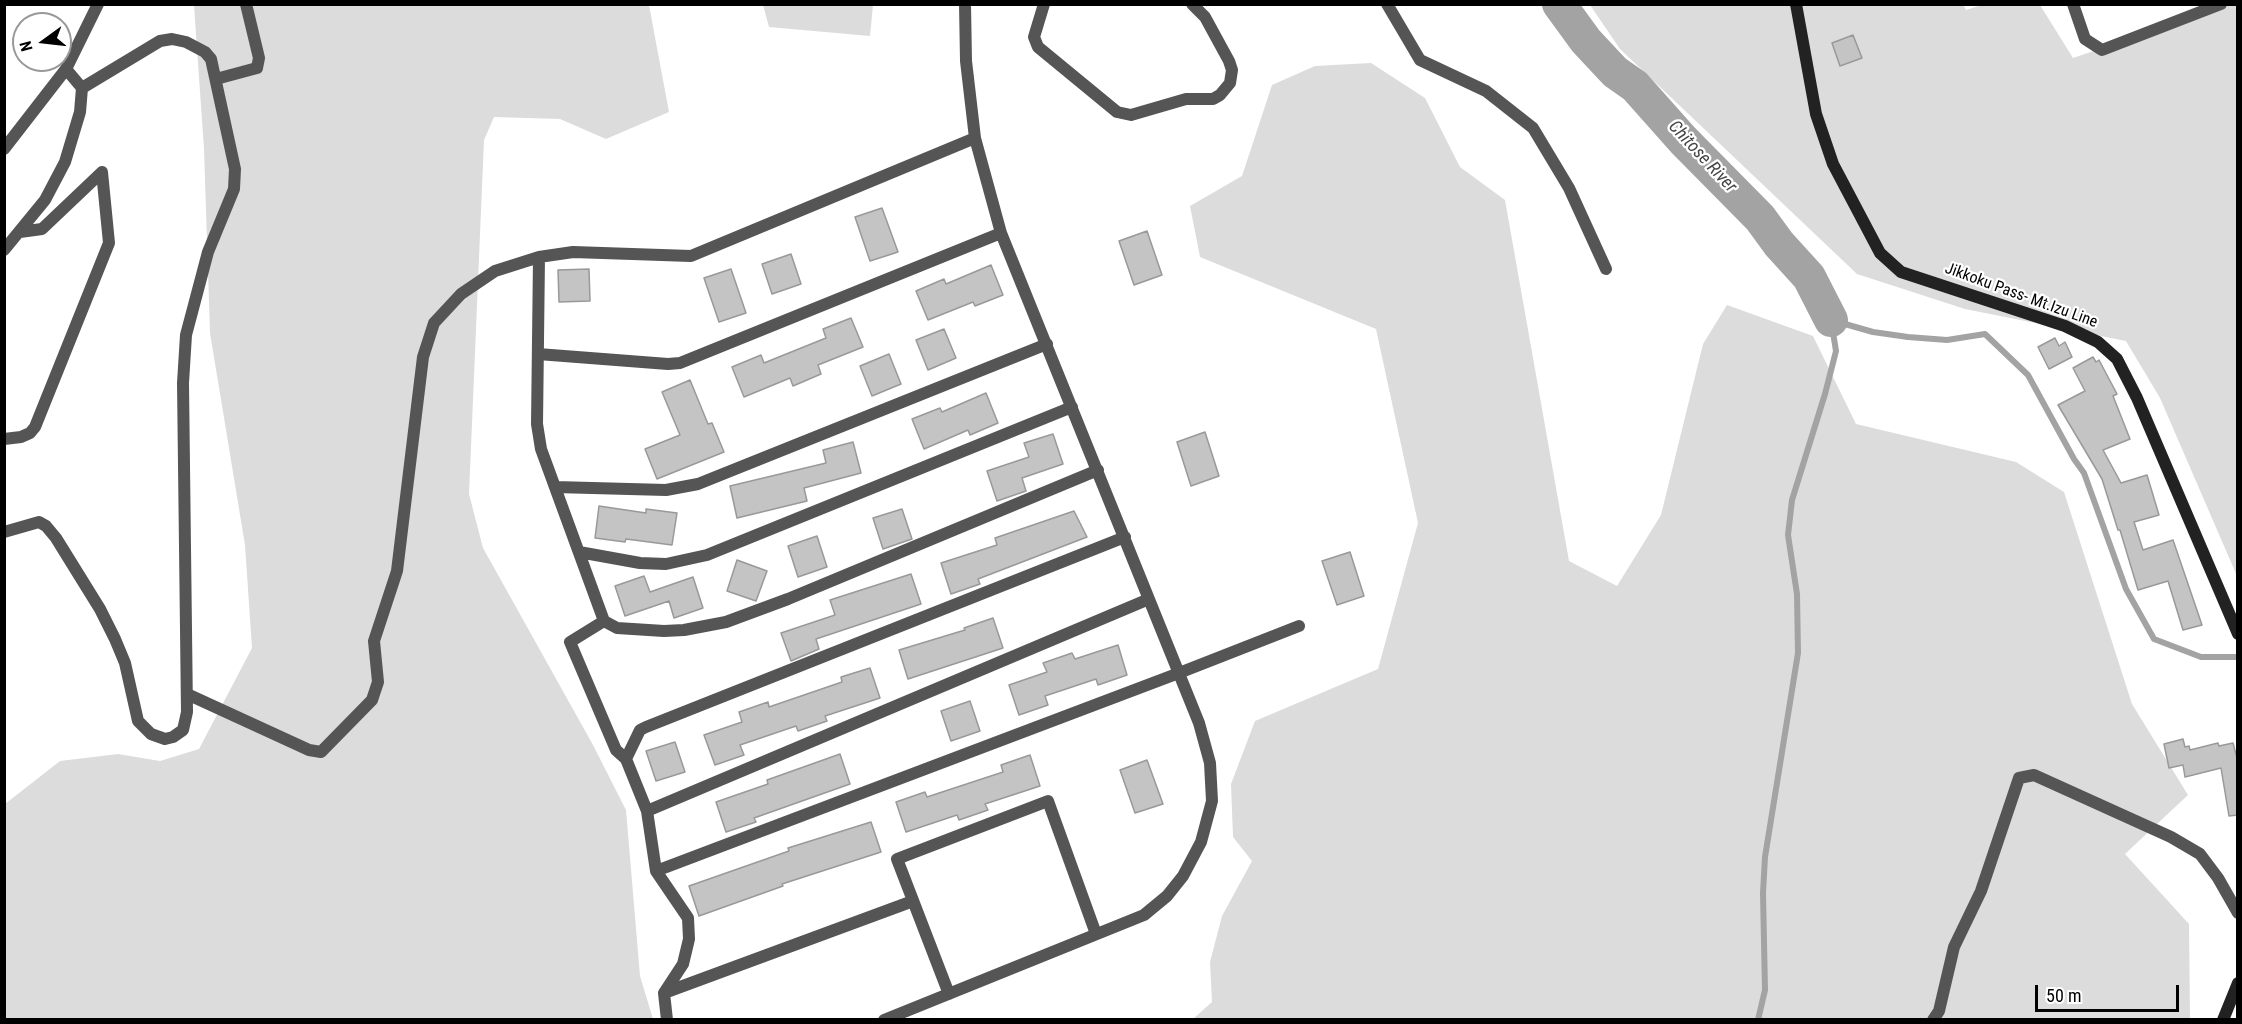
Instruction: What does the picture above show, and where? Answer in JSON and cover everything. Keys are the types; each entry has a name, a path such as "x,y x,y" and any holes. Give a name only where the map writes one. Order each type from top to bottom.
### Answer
{"main road":[{"name":"Jikkoku Pass- Mt.Izu Line","path":"1796,4 1816,114 1833,164 1880,253 1901,272 2074,330 2098,342 2117,359 2138,398 2238,634"},
{"path":"2223,1020 2238,983"}],"street":[{"path":"72,57 98,4"},
{"path":"216,79 257,68 259,58 246,4"},
{"path":"884,1020 1144,915 1167,896 1183,876 1201,842 1212,801 1210,763 1199,723 1001,233 975,138 966,62 965,4"},
{"path":"1044,4 1034,37 1038,47 1117,112 1131,116 1186,99 1213,99 1226,90 1230,83 1232,70 1228,61 1205,17 1192,4"},
{"path":"1387,4 1420,60 1486,91 1533,128 1569,188 1606,269"},
{"path":"2073,4 2085,39 2102,50 2221,4"},
{"path":"4,531 39,522 46,525 100,609 115,639 125,663 138,721 142,727 151,734 165,739 183,730 192,697 183,383 186,335 208,252 234,189 235,169 211,59 205,52 186,42 172,39 160,41 82,88"},
{"path":"4,149 64,72"},
{"path":"4,250 45,200 65,162 80,112 82,88 69,72"},
{"path":"192,697 309,750 321,752 372,700 378,682 374,641 397,571 423,357 434,323 461,294 495,271 539,257 573,252 691,256 975,138"},
{"path":"4,439 21,437 30,433 35,427 109,243 102,172 42,229 20,232"},
{"path":"538,354 680,363 1001,233"},
{"path":"539,257 537,424 541,449 604,621 617,628 684,630 726,622 1098,470"},
{"path":"555,487 666,490 698,484 1047,344"},
{"path":"579,552 640,563 666,564 707,555 1072,407"},
{"path":"626,759 640,730 646,727 1125,537"},
{"path":"647,811 1149,599"},
{"path":"604,621 570,642 616,750 626,759 647,811 656,870 688,918 689,939 683,964 664,993 667,1020"},
{"path":"656,870 1299,626"},
{"path":"1933,1020 1939,1011 1954,947 1981,891 2019,778 2034,775 2171,837 2200,854 2218,878 2238,913"},
{"path":"950,994 897,859 1048,801 1096,934"},
{"path":"664,993 913,901"}],"shaded area":[{"path":"1963,4 1966,10 1982,5 2040,5 2073,58 2230,5 2237,5 2237,576 2160,398 2126,341 1965,309 1857,274 1620,49 1590,5"},
{"path":"194,5 649,5 669,112 606,139 560,119 494,117 484,140 469,494 483,548 593,745 626,810 640,976 653,1019 5,1020 5,804 60,761 118,754 160,761 199,749 252,648 245,545 210,333 204,149"},
{"path":"763,5 873,5 870,36 769,27"},
{"path":"1371,63 1425,98 1460,167 1505,200 1569,561 1617,586 1661,515 1703,344 1727,305 1813,336 1856,424 2016,462 2064,492 2132,704 2188,795 2125,854 2189,924 2190,1019 1193,1019 1212,1002 1210,962 1222,916 1252,861 1233,837 1231,784 1255,721 1378,669 1418,523 1376,329 1200,257 1190,206 1242,176 1272,85 1315,66"}],"building":[{"path":"1853,35 1862,58 1840,66 1832,43"},
{"path":"882,208 898,252 870,261 855,217"},
{"path":"1147,231 1162,275 1134,285 1119,241"},
{"path":"791,254 801,284 772,294 762,264"},
{"path":"991,265 1003,295 975,306 973,302 928,320 916,291 944,279 946,284"},
{"path":"589,269 590,301 559,302 558,270"},
{"path":"731,269 746,313 719,322 704,278"},
{"path":"851,318 863,347 818,365 821,374 793,386 790,378 744,397 732,367 761,355 764,363 826,338 823,329"},
{"path":"944,329 956,358 928,370 916,340"},
{"path":"2055,338 2059,346 2065,342 2072,357 2049,369 2038,347"},
{"path":"889,354 901,384 872,396 860,366"},
{"path":"2093,357 2096,362 2099,360 2117,394 2113,396 2130,439 2103,450 2121,483 2147,475 2159,515 2134,522 2143,550 2173,540 2202,625 2183,630 2168,581 2138,590 2102,479 2058,405 2085,391 2073,368"},
{"path":"690,380 708,424 712,423 724,452 657,479 645,449 680,435 662,392"},
{"path":"986,393 998,423 970,435 968,430 924,449 912,419 940,408 942,412"},
{"path":"1205,432 1219,476 1191,486 1177,442"},
{"path":"1053,434 1063,464 1022,478 1026,491 997,501 987,471 1029,457 1024,443"},
{"path":"853,442 861,473 804,488 807,501 737,518 730,486 826,463 823,450"},
{"path":"599,506 646,513 646,509 677,513 672,545 626,539 625,542 595,538"},
{"path":"902,509 912,539 883,549 873,518"},
{"path":"1074,511 1087,537 978,579 980,584 951,594 941,563 997,545 995,538"},
{"path":"817,536 827,567 798,577 788,546"},
{"path":"1350,552 1364,596 1337,605 1322,561"},
{"path":"737,560 767,571 756,601 727,591"},
{"path":"911,574 921,604 816,639 819,649 791,661 781,633 835,615 830,600"},
{"path":"644,576 650,592 693,577 703,608 674,618 669,601 625,616 615,586"},
{"path":"993,618 1003,648 908,679 899,650 965,630 964,628"},
{"path":"1118,645 1127,675 1098,685 1096,679 1045,696 1048,705 1019,715 1009,685 1047,672 1043,663 1072,653 1075,659"},
{"path":"870,668 880,698 825,716 827,721 798,731 796,726 740,745 744,755 715,765 704,735 742,722 739,712 768,702 769,707 842,682 841,677"},
{"path":"970,701 980,731 951,741 941,711"},
{"path":"2183,739 2185,747 2189,746 2190,750 2218,743 2219,746 2233,743 2238,762 2238,815 2229,816 2221,768 2185,777 2183,765 2169,768 2164,744"},
{"path":"675,742 685,772 656,781 646,751"},
{"path":"840,754 850,784 754,818 756,822 726,832 716,802 768,784 767,780"},
{"path":"1030,755 1040,786 985,804 988,810 959,820 957,815 906,832 896,802 925,792 927,797 1003,772 1001,765"},
{"path":"1147,760 1163,804 1135,813 1120,770"},
{"path":"871,822 881,852 782,884 783,886 699,916 689,886 789,851 788,848"}],"waterway":[{"name":"Chitose River","path":"1559,4 1586,41 1615,72 1635,86 1683,140 1760,218 1779,244 1809,277 1831,320"},
{"path":"1758,1020 1765,990 1763,893 1765,857 1798,653 1797,594 1788,535 1792,500 1836,351 1831,320 1873,332 1908,337 1947,340 1985,334 2028,375 2084,473 2126,589 2154,639 2201,657 2238,657"}]}
